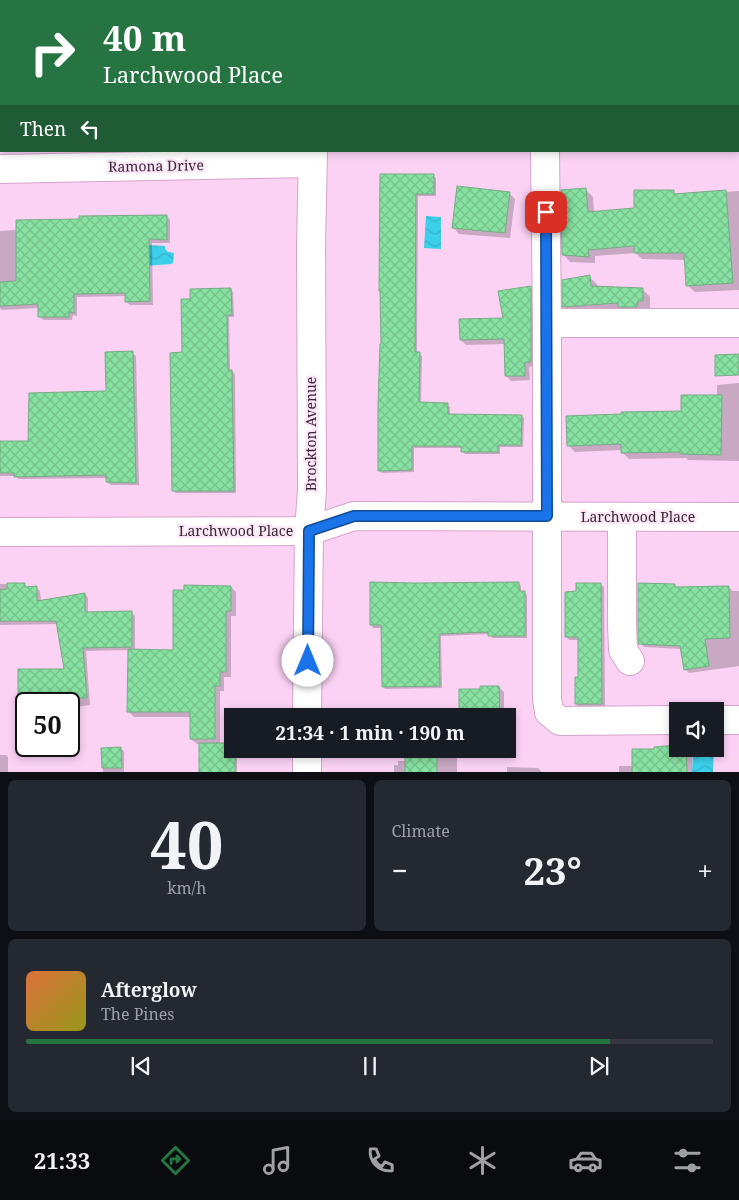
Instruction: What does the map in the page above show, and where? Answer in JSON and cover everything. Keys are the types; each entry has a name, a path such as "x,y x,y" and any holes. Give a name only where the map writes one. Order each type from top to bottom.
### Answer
{"street":[{"path":"545,152 547,699 549,712 560,721 669,720"},
{"name":"Ramona Drive","path":"0,168 312,157"},
{"name":"Brockton Avenue","path":"307,708 309,531 312,490 312,157"},
{"path":"547,322 739,323"},
{"name":"Larchwood Place","path":"0,532 309,531 354,516 739,517"},
{"path":"622,517 622,632 623,650 630,661"},
{"path":"724,720 739,720"},
{"path":"307,758 307,772"}],"water":[{"path":"426,216 441,217 441,249 424,248"},
{"path":"146,245 165,246 167,251 174,253 173,263 145,266"},
{"path":"693,757 714,757 713,772 692,772"}],"building":[{"path":"380,174 434,174 434,194 416,194 415,352 420,352 419,402 448,403 448,414 522,415 521,445 498,445 498,452 461,452 461,446 412,446 412,470 378,471 378,406 381,344 379,291"},
{"path":"457,186 510,192 505,233 452,228"},
{"path":"586,188 588,212 634,208 634,190 674,190 674,194 726,190 733,283 686,286 684,253 634,253 634,246 588,250 589,257 562,255 561,190"},
{"path":"167,215 167,240 149,239 150,301 125,302 125,293 74,294 74,313 69,312 69,317 38,317 38,304 0,306 0,282 16,281 16,220 79,219 79,216"},
{"path":"590,275 591,286 643,288 643,301 638,301 637,307 618,307 618,303 562,307 562,280"},
{"path":"531,286 531,362 525,362 525,376 505,376 504,339 460,340 459,319 503,318 498,291"},
{"path":"231,288 232,315 227,315 228,370 232,370 234,491 172,491 170,353 182,352 181,299 190,299 190,289"},
{"path":"133,351 136,483 106,482 106,475 14,477 14,473 0,473 0,441 28,441 29,393 106,391 105,352"},
{"path":"739,354 739,375 715,376 715,355"},
{"path":"681,395 722,395 721,455 680,454 680,452 621,453 621,444 567,446 566,416 621,414 621,412 681,411"},
{"path":"370,582 519,582 519,591 525,591 525,636 488,636 488,632 439,634 440,686 382,687 381,625 370,625"},
{"path":"7,583 25,583 25,587 37,586 37,601 85,593 85,612 132,611 132,647 83,648 87,698 80,698 80,692 18,692 18,669 64,669 56,621 0,621 0,590 7,589"},
{"path":"576,583 601,583 602,704 575,704 575,677 578,677 578,637 565,637 565,592 576,591"},
{"path":"638,583 675,584 675,587 729,586 730,638 705,639 709,666 684,670 680,646 638,644"},
{"path":"184,585 231,586 231,611 226,611 226,672 220,672 220,686 215,686 215,739 190,739 190,712 127,712 128,649 173,650 173,590 184,590"},
{"path":"480,686 499,686 500,708 459,708 459,689 480,689"},
{"path":"199,743 224,743 224,758 235,758 235,772 199,772"},
{"path":"669,746 669,757 686,757 687,772 632,772 632,749 654,749 654,747"},
{"path":"121,747 122,768 102,768 101,748"},
{"path":"405,758 437,758 437,772 405,772"}],"route":[{"path":"308,661 309,531 354,516 547,516 546,212"}]}
